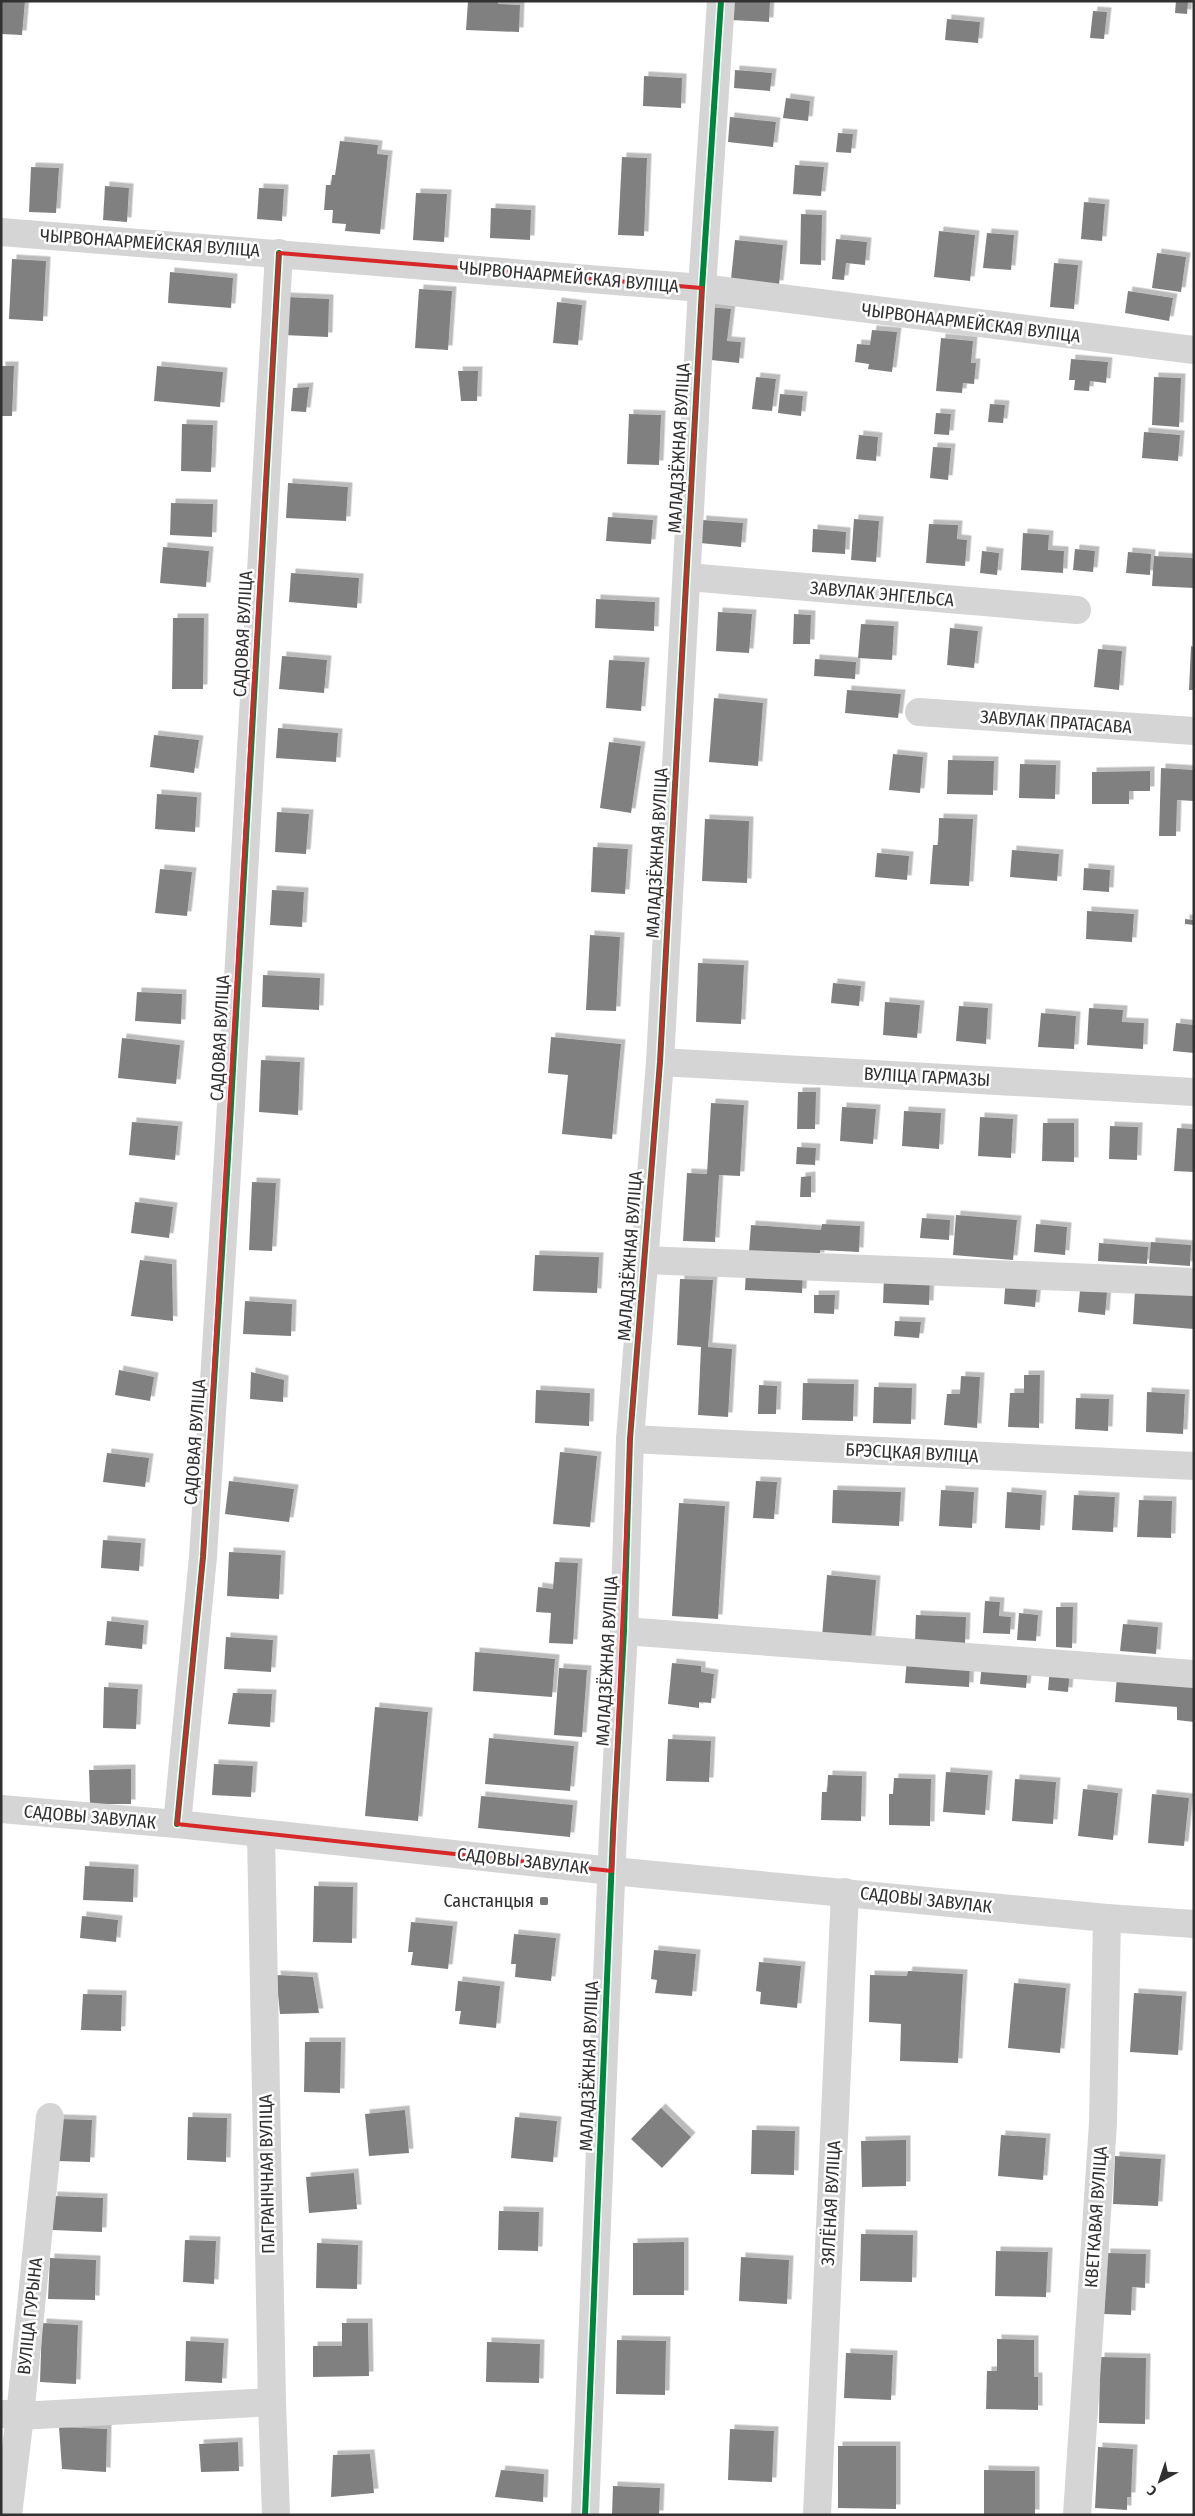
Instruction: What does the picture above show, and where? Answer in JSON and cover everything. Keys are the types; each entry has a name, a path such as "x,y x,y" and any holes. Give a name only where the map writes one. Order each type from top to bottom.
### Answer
{"street":[{"name":"МАЛАДЗЁЖНАЯ ВУЛІЦА","path":"585,2515 624,1632 630,1440 660,1062 688,577 702,288 720,1"},
{"name":"ЧЫРВОНААРМЕЙСКАЯ ВУЛІЦА","path":"1,232 702,288 1194,350"},
{"name":"САДОВАЯ ВУЛІЦА","path":"177,1824 203,1557 228,1157 279,253"},
{"name":"ЗАВУЛАК ЭНГЕЛЬСА","path":"688,577 1077,610"},
{"name":"ЗАВУЛАК ПРАТАСАВА","path":"919,712 1194,731"},
{"name":"ВУЛІЦА ГАРМАЗЫ","path":"660,1062 1194,1092"},
{"path":"644,1260 1194,1282"},
{"name":"БРЭСЦКАЯ ВУЛІЦА","path":"630,1440 1194,1466"},
{"path":"624,1632 1194,1674"},
{"name":"САДОВЫ ЗАВУЛАК","path":"1,1809 177,1824 612,1871 1107,1918 1194,1924"},
{"name":"ПАГРАНІЧНАЯ ВУЛІЦА","path":"261,1834 272,2402 276,2515"},
{"name":"ЗЯЛЁНАЯ ВУЛІЦА","path":"817,2515 845,1892"},
{"name":"КВЕТКАВАЯ ВУЛІЦА","path":"1077,2515 1102,2123 1107,1918"},
{"name":"ВУЛІЦА ГУРЫНА","path":"8,2515 11,2415 50,2117"},
{"path":"11,2415 272,2402"}],"highlighted area":[{"path":"279,253 702,288 660,1062 630,1439 612,1871 177,1824 203,1557"}],"building":[{"path":"1,1 25,1 22,35 1,34"},
{"path":"468,1 498,1 498,4 520,5 519,32 466,30"},
{"path":"732,1 770,1 769,22 731,20"},
{"path":"1176,1 1188,1 1187,14 1175,13"},
{"path":"1093,11 1107,12 1104,39 1090,38"},
{"path":"947,19 980,22 978,43 945,40"},
{"path":"735,70 772,73 770,91 734,88"},
{"path":"644,76 682,78 681,108 643,106"},
{"path":"786,98 810,101 808,121 783,118"},
{"path":"730,117 776,122 773,147 728,142"},
{"path":"838,133 853,134 851,153 836,152"},
{"path":"340,141 378,145 377,154 388,155 380,234 345,231 346,224 332,223 333,210 324,210 326,185 331,185 332,175 335,175"},
{"path":"622,157 647,158 644,236 618,235"},
{"path":"795,165 824,167 821,196 793,194"},
{"path":"31,167 59,168 56,213 29,212"},
{"path":"105,186 129,188 127,222 103,220"},
{"path":"259,188 284,189 282,221 257,219"},
{"path":"416,193 447,194 444,242 413,240"},
{"path":"1084,202 1105,204 1102,241 1081,239"},
{"path":"491,208 531,210 530,240 490,238"},
{"path":"801,214 822,215 821,265 800,264"},
{"path":"939,231 975,235 970,281 934,277"},
{"path":"987,233 1014,235 1011,270 983,268"},
{"path":"836,239 867,242 865,265 846,263 844,280 832,279"},
{"path":"735,240 783,245 779,285 731,279"},
{"path":"1157,253 1186,257 1181,292 1152,288"},
{"path":"12,259 46,261 43,321 9,319"},
{"path":"1054,263 1078,265 1074,309 1050,307"},
{"path":"170,272 233,278 231,308 168,303"},
{"path":"419,289 452,291 448,350 415,348"},
{"path":"1128,291 1173,298 1169,321 1125,313"},
{"path":"285,297 329,299 328,337 283,335"},
{"path":"557,302 582,305 578,345 553,343"},
{"path":"708,307 731,309 727,341 741,342 739,363 702,359"},
{"path":"872,330 897,332 892,372 868,369 869,364 855,362 857,344 870,345"},
{"path":"941,338 973,341 971,363 976,363 974,384 963,383 962,393 936,391"},
{"path":"1071,359 1108,362 1106,383 1090,381 1089,391 1074,390 1075,380 1069,380"},
{"path":"1,366 14,366 12,416 1,416"},
{"path":"157,366 223,372 220,407 154,401"},
{"path":"458,371 478,371 477,401 461,401"},
{"path":"756,377 776,379 772,411 752,409"},
{"path":"1154,377 1181,378 1179,427 1152,425"},
{"path":"309,387 306,412 291,411 293,388"},
{"path":"780,394 803,396 801,416 778,413"},
{"path":"990,404 1005,405 1003,423 988,422"},
{"path":"936,413 951,414 949,435 934,434"},
{"path":"629,414 661,415 659,465 627,464"},
{"path":"182,424 213,425 211,472 181,471"},
{"path":"1144,432 1180,435 1178,461 1142,458"},
{"path":"859,435 878,437 876,461 856,459"},
{"path":"933,447 951,448 948,480 930,478"},
{"path":"288,483 348,487 346,521 286,518"},
{"path":"171,503 213,504 212,537 170,535"},
{"path":"608,517 653,520 651,544 606,541"},
{"path":"854,519 879,521 876,562 851,560"},
{"path":"702,520 743,523 741,547 700,543"},
{"path":"929,524 958,525 957,539 967,540 965,566 926,563"},
{"path":"813,529 846,532 845,554 812,552"},
{"path":"1023,533 1049,535 1048,550 1064,551 1063,573 1021,570"},
{"path":"163,547 209,551 206,587 160,583"},
{"path":"1075,549 1095,551 1093,572 1073,570"},
{"path":"982,551 999,553 997,575 980,573"},
{"path":"1128,552 1151,554 1150,575 1126,573"},
{"path":"1154,556 1194,558 1194,588 1152,586"},
{"path":"291,573 359,578 357,608 289,602"},
{"path":"596,599 655,602 654,631 595,628"},
{"path":"718,612 752,614 749,653 716,651"},
{"path":"794,614 811,615 810,644 793,644"},
{"path":"173,618 204,618 203,689 172,689"},
{"path":"861,624 894,626 892,660 858,658"},
{"path":"950,628 978,631 974,668 947,665"},
{"path":"1191,646 1194,647 1194,690 1189,690"},
{"path":"1098,649 1122,651 1119,690 1094,687"},
{"path":"282,656 327,660 324,693 279,689"},
{"path":"815,659 856,662 855,679 814,676"},
{"path":"609,660 645,662 641,711 606,708"},
{"path":"847,690 901,694 898,718 845,713"},
{"path":"714,698 763,703 758,766 709,762"},
{"path":"278,728 338,733 336,762 276,758"},
{"path":"154,735 199,740 194,773 150,767"},
{"path":"609,742 641,746 631,813 600,808"},
{"path":"893,754 923,757 920,793 889,790"},
{"path":"948,760 994,761 993,795 947,794"},
{"path":"1020,764 1056,765 1055,799 1019,798"},
{"path":"1161,768 1194,770 1194,801 1177,800 1176,836 1159,836"},
{"path":"1150,771 1150,791 1129,791 1129,804 1092,804 1092,772"},
{"path":"157,794 197,797 195,832 155,829"},
{"path":"277,812 309,814 306,854 275,852"},
{"path":"939,818 973,819 969,886 930,884 933,845 938,845"},
{"path":"705,819 749,821 747,883 702,881"},
{"path":"593,847 628,849 625,894 591,892"},
{"path":"1012,850 1059,854 1057,881 1010,877"},
{"path":"877,853 909,856 907,880 875,877"},
{"path":"1084,868 1110,870 1109,892 1083,890"},
{"path":"160,869 192,872 187,916 155,913"},
{"path":"272,890 304,892 302,927 270,925"},
{"path":"1087,911 1134,914 1132,942 1086,939"},
{"path":"1185,919 1194,920 1194,925 1185,924"},
{"path":"590,935 620,937 616,1011 586,1010"},
{"path":"698,963 744,965 741,1024 696,1022"},
{"path":"263,975 320,978 319,1010 262,1007"},
{"path":"833,983 861,986 859,1006 831,1003"},
{"path":"137,992 182,994 181,1024 135,1021"},
{"path":"885,1002 920,1005 917,1038 883,1035"},
{"path":"959,1006 988,1008 986,1044 956,1041"},
{"path":"1089,1008 1123,1010 1122,1022 1144,1023 1143,1049 1087,1045"},
{"path":"1041,1013 1076,1016 1074,1049 1038,1047"},
{"path":"1176,1023 1194,1025 1194,1053 1173,1051"},
{"path":"551,1037 621,1044 612,1139 562,1134 568,1075 548,1073"},
{"path":"122,1038 180,1045 176,1084 118,1078"},
{"path":"261,1060 300,1062 298,1115 259,1112"},
{"path":"798,1092 816,1092 815,1129 797,1129"},
{"path":"711,1103 744,1105 740,1176 719,1175 715,1242 683,1241 687,1173 707,1174"},
{"path":"842,1107 876,1109 873,1144 840,1141"},
{"path":"904,1111 941,1113 939,1149 902,1146"},
{"path":"980,1117 1013,1119 1011,1158 978,1156"},
{"path":"132,1122 178,1126 175,1160 129,1155"},
{"path":"1043,1123 1074,1123 1074,1162 1042,1161"},
{"path":"1110,1126 1138,1127 1137,1160 1109,1159"},
{"path":"1177,1128 1194,1129 1194,1172 1174,1171"},
{"path":"797,1147 816,1148 815,1165 796,1164"},
{"path":"811,1176 811,1197 800,1197 801,1177"},
{"path":"252,1182 276,1183 272,1251 249,1250"},
{"path":"135,1202 173,1207 169,1238 131,1233"},
{"path":"956,1215 1017,1220 1013,1260 953,1255"},
{"path":"922,1218 950,1220 949,1240 920,1238"},
{"path":"822,1224 860,1226 859,1252 820,1250 820,1257 749,1252 751,1225 821,1230"},
{"path":"1036,1224 1067,1227 1065,1255 1034,1252"},
{"path":"1151,1242 1191,1245 1190,1266 1149,1263"},
{"path":"1099,1243 1148,1247 1147,1264 1098,1261"},
{"path":"535,1255 599,1257 597,1293 533,1291"},
{"path":"140,1260 172,1264 173,1321 131,1316"},
{"path":"746,1268 803,1271 802,1293 745,1290"},
{"path":"1006,1275 1038,1278 1035,1307 1004,1304"},
{"path":"884,1276 930,1278 929,1305 883,1303"},
{"path":"680,1279 713,1280 708,1347 732,1349 728,1417 698,1415 701,1347 677,1345"},
{"path":"1080,1290 1107,1292 1105,1315 1078,1312"},
{"path":"1135,1290 1194,1294 1194,1329 1133,1324"},
{"path":"814,1295 835,1295 834,1314 814,1313"},
{"path":"245,1301 292,1304 291,1336 243,1334"},
{"path":"895,1321 921,1322 919,1338 894,1336"},
{"path":"119,1370 154,1377 150,1401 115,1395"},
{"path":"251,1372 284,1380 283,1402 250,1399"},
{"path":"1024,1375 1040,1375 1039,1428 1008,1427 1010,1393 1024,1393"},
{"path":"961,1376 980,1377 977,1428 944,1425 947,1394 960,1394"},
{"path":"803,1383 854,1384 853,1421 802,1420"},
{"path":"759,1385 777,1386 776,1414 758,1414"},
{"path":"874,1387 912,1388 911,1424 873,1423"},
{"path":"536,1390 590,1393 589,1426 535,1423"},
{"path":"1147,1392 1185,1394 1183,1434 1146,1432"},
{"path":"1076,1398 1109,1399 1108,1431 1075,1429"},
{"path":"560,1452 597,1456 590,1527 553,1524"},
{"path":"107,1453 149,1458 145,1487 103,1482"},
{"path":"229,1481 294,1489 289,1522 225,1514"},
{"path":"756,1481 777,1482 774,1519 753,1518"},
{"path":"833,1490 901,1492 899,1526 832,1523"},
{"path":"941,1490 974,1492 972,1528 939,1526"},
{"path":"1007,1492 1042,1495 1040,1530 1005,1528"},
{"path":"1074,1495 1115,1497 1113,1532 1072,1530"},
{"path":"1139,1500 1172,1501 1171,1538 1137,1537"},
{"path":"679,1503 725,1506 718,1619 672,1616"},
{"path":"103,1540 141,1543 139,1571 101,1568"},
{"path":"229,1552 281,1555 279,1599 227,1596"},
{"path":"555,1562 578,1563 573,1644 549,1643 551,1613 536,1612 538,1587 553,1589"},
{"path":"827,1575 876,1580 871,1641 822,1637"},
{"path":"985,1601 1000,1602 999,1616 1011,1617 1010,1634 983,1633"},
{"path":"1056,1607 1073,1607 1072,1648 1056,1647"},
{"path":"1019,1613 1038,1615 1036,1641 1017,1640"},
{"path":"916,1615 966,1617 965,1644 915,1642"},
{"path":"107,1621 144,1625 142,1649 105,1645"},
{"path":"1123,1624 1158,1627 1156,1654 1120,1651"},
{"path":"226,1637 273,1640 271,1672 224,1669"},
{"path":"475,1652 555,1659 552,1697 473,1691"},
{"path":"907,1658 970,1663 969,1687 905,1683"},
{"path":"672,1663 701,1666 701,1672 714,1674 711,1703 699,1702 699,1708 668,1704"},
{"path":"982,1664 1028,1668 1026,1688 980,1684"},
{"path":"1050,1667 1070,1669 1068,1692 1048,1690"},
{"path":"559,1668 587,1670 582,1737 554,1735"},
{"path":"1117,1675 1194,1681 1194,1722 1177,1720 1177,1707 1115,1702"},
{"path":"104,1687 138,1689 136,1729 103,1728"},
{"path":"233,1693 272,1694 270,1727 228,1724"},
{"path":"375,1707 428,1712 418,1821 365,1816"},
{"path":"489,1738 574,1746 570,1791 485,1784"},
{"path":"668,1739 711,1741 709,1782 666,1781"},
{"path":"214,1764 253,1766 251,1797 212,1795"},
{"path":"131,1769 131,1804 90,1804 89,1770"},
{"path":"946,1772 988,1775 985,1815 943,1812"},
{"path":"828,1775 862,1776 861,1821 821,1820 822,1792 827,1792"},
{"path":"894,1778 931,1779 930,1826 889,1825 889,1794 893,1794"},
{"path":"1015,1779 1056,1782 1053,1824 1012,1821"},
{"path":"1083,1789 1118,1793 1113,1840 1078,1836"},
{"path":"1152,1794 1189,1798 1184,1846 1148,1843"},
{"path":"481,1796 573,1805 570,1837 478,1828"},
{"path":"85,1866 134,1869 133,1902 83,1900"},
{"path":"314,1886 353,1887 352,1943 313,1942"},
{"path":"82,1916 118,1920 116,1942 80,1938"},
{"path":"411,1922 453,1926 448,1969 411,1965 413,1952 408,1952"},
{"path":"514,1934 556,1938 551,1981 515,1977 516,1964 511,1964"},
{"path":"654,1950 696,1954 692,1996 655,1993 657,1980 651,1979"},
{"path":"759,1962 801,1966 797,2008 760,2004 761,1992 756,1991"},
{"path":"908,1971 963,1974 958,2063 900,2061 901,2024 869,2022 870,1975 907,1976"},
{"path":"276,1975 313,1977 319,2013 280,2014"},
{"path":"458,1981 500,1986 496,2028 459,2024 461,2011 455,2011"},
{"path":"1014,1983 1066,1988 1060,2053 1008,2048"},
{"path":"1134,1993 1182,1996 1178,2055 1130,2052"},
{"path":"83,1994 122,1995 121,2031 81,2030"},
{"path":"305,2042 341,2042 340,2093 304,2092"},
{"path":"661,2108 691,2137 662,2168 631,2139"},
{"path":"405,2110 409,2153 369,2156 365,2114"},
{"path":"188,2117 227,2118 226,2162 187,2160"},
{"path":"515,2117 557,2121 553,2162 511,2158"},
{"path":"59,2119 92,2120 90,2162 57,2161"},
{"path":"752,2130 795,2131 794,2175 751,2174"},
{"path":"1001,2135 1046,2138 1043,2180 998,2176"},
{"path":"906,2140 906,2186 862,2187 861,2141"},
{"path":"1115,2156 1161,2159 1158,2206 1113,2204"},
{"path":"354,2173 357,2209 309,2213 306,2177"},
{"path":"53,2196 103,2198 102,2232 52,2230"},
{"path":"499,2211 539,2212 538,2251 498,2250"},
{"path":"861,2234 913,2235 912,2282 860,2281"},
{"path":"185,2240 216,2241 214,2284 183,2282"},
{"path":"684,2242 684,2295 633,2295 633,2243"},
{"path":"317,2243 358,2245 357,2289 316,2288"},
{"path":"996,2251 1048,2252 1046,2297 995,2296"},
{"path":"1106,2253 1146,2254 1145,2288 1132,2287 1131,2315 1104,2314"},
{"path":"741,2257 789,2260 787,2304 739,2301"},
{"path":"50,2258 96,2260 95,2300 48,2299"},
{"path":"42,2323 78,2325 76,2384 40,2382"},
{"path":"342,2323 368,2323 369,2376 313,2377 313,2346 342,2346"},
{"path":"997,2339 1034,2340 1034,2377 1038,2377 1038,2410 986,2409 987,2371 997,2371"},
{"path":"617,2340 666,2341 665,2395 616,2394"},
{"path":"186,2341 224,2343 222,2383 185,2381"},
{"path":"487,2342 540,2344 539,2383 486,2382"},
{"path":"846,2353 893,2355 891,2400 844,2398"},
{"path":"1100,2357 1146,2358 1145,2424 1099,2423"},
{"path":"59,2427 107,2429 106,2472 62,2469"},
{"path":"730,2429 774,2431 772,2482 728,2480"},
{"path":"238,2442 239,2471 201,2472 199,2444"},
{"path":"838,2446 896,2446 896,2509 838,2508"},
{"path":"1098,2447 1133,2449 1131,2497 1127,2497 1127,2510 1095,2508"},
{"path":"370,2454 374,2493 331,2497 333,2455"},
{"path":"501,2470 544,2474 543,2502 495,2497"},
{"path":"984,2470 1035,2471 1035,2514 984,2514"},
{"path":"613,2486 660,2488 659,2515 612,2515"}],"cycle path":[{"path":"585,2515 613,1833 624,1631 630,1439 660,1062 702,288 721,1"},
{"path":"177,1824 203,1557 228,1157 279,253"}],"place":[{"name":"Санстанцыя","path":"544,1901"}]}
